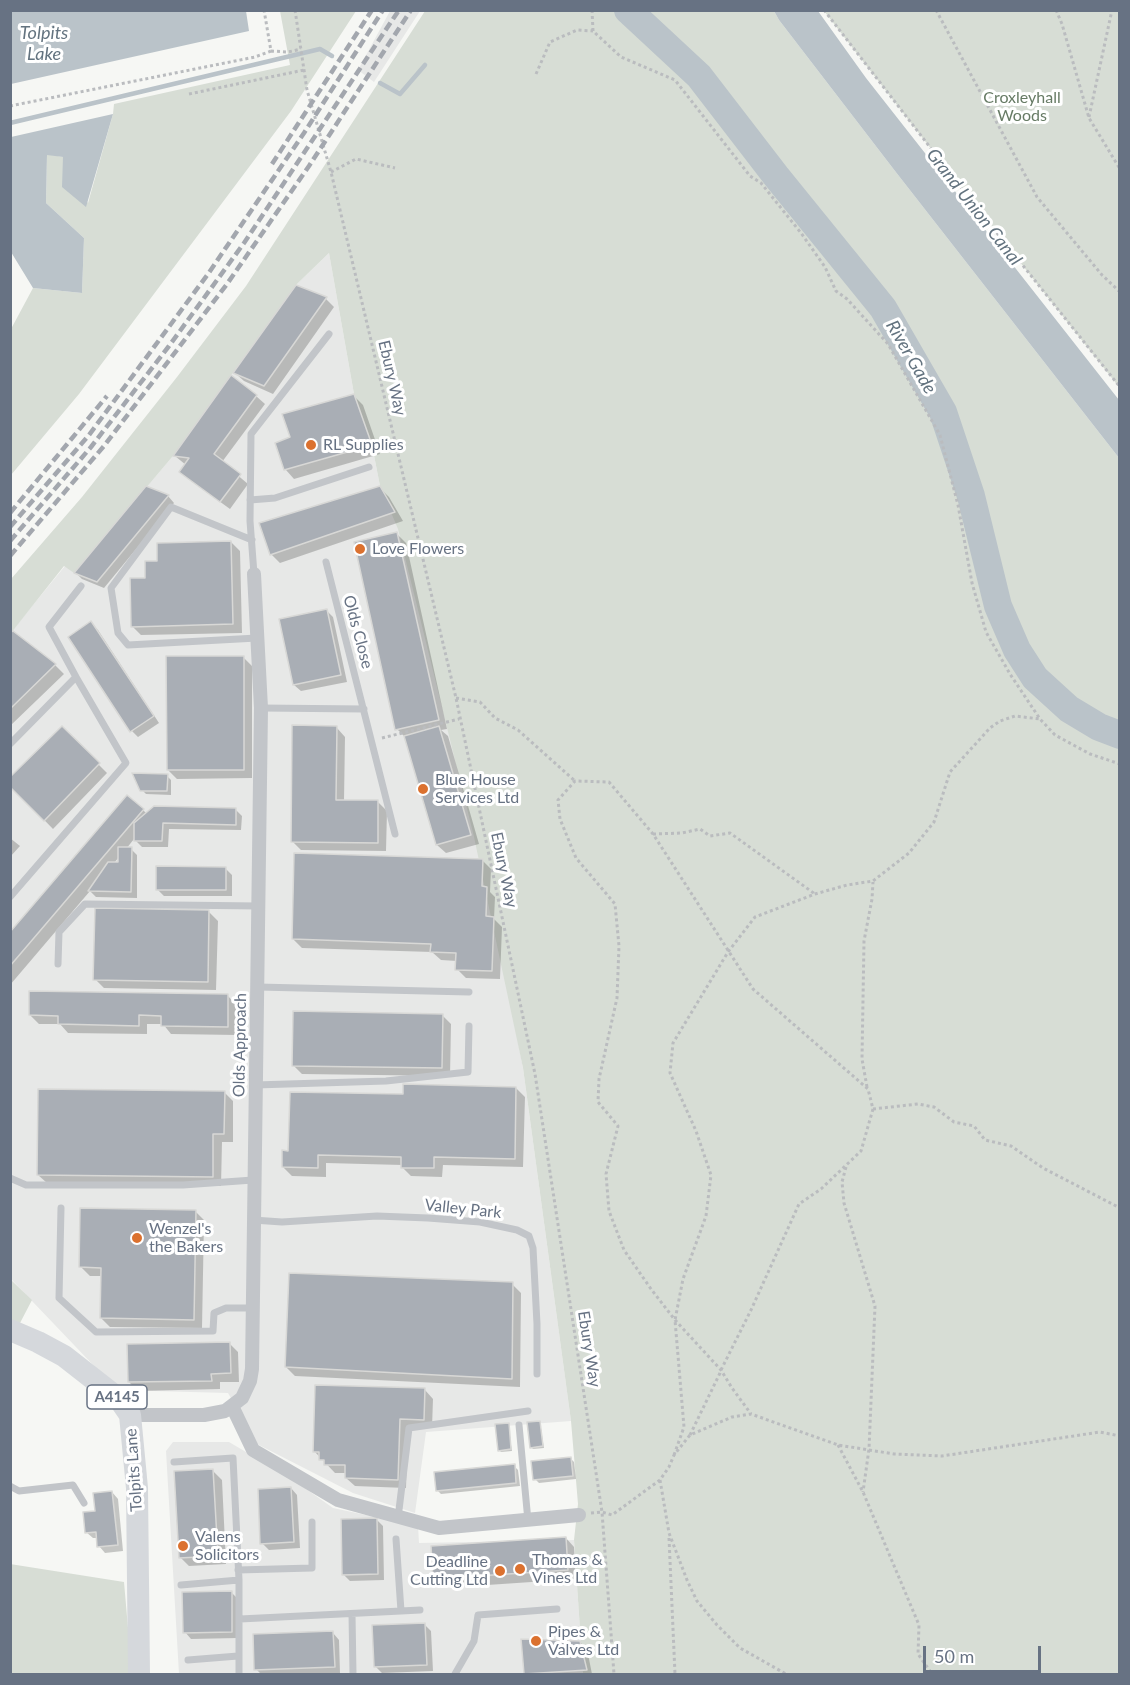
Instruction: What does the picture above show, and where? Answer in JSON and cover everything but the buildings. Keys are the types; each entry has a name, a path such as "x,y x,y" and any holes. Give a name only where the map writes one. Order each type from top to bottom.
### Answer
{"main road":[{"name":"Tolpits Lane","path":"10,1330 64,1356 119,1399 130,1415 137,1488 139,1674"}],"street":[{"name":"Olds Approach","path":"232,1406 242,1398 250,1382 252,1369 261,708 254,574"},
{"path":"130,1415 216,1414 232,1406 253,1450 339,1500 439,1528 579,1515"}],"lane":[{"path":"254,574 250,500 251,434 329,334"},
{"path":"250,500 275,498 369,467"},
{"path":"252,540 171,507 111,588 118,633 128,645 257,638"},
{"name":"Olds Close","path":"326,562 395,834"},
{"path":"10,897 126,763 49,627 81,586"},
{"path":"10,744 76,677"},
{"path":"261,708 364,709"},
{"path":"58,964 59,932 85,904 259,906"},
{"path":"258,987 469,992"},
{"path":"255,1084 386,1081 468,1072 469,1026"},
{"path":"10,1178 26,1185 183,1185 253,1180"},
{"path":"61,1209 59,1298 96,1332 213,1331 214,1313 226,1308 252,1308"},
{"name":"Valley Park","path":"253,1220 282,1222 377,1216 419,1218 480,1222 517,1230 529,1236 533,1248 537,1374"},
{"path":"398,1518 409,1428 528,1411"},
{"path":"519,1425 528,1521"},
{"path":"174,1462 233,1458 239,1581 239,1674"},
{"path":"10,1486 19,1491 73,1485 84,1503"},
{"path":"238,1570 312,1568 312,1522"},
{"path":"396,1539 401,1611"},
{"path":"181,1585 239,1581"},
{"path":"455,1674 474,1641 478,1615 557,1609"},
{"path":"240,1619 420,1610"},
{"path":"352,1614 353,1674"},
{"path":"188,1659 238,1656"}],"path":[{"path":"264,10 272,51"},
{"name":"Ebury Way","path":"295,10 307,90 330,172 456,698 536,1074 602,1512 614,1674"},
{"path":"591,10 593,31"},
{"path":"824,10 1119,387"},
{"path":"936,10 1037,197 1119,292"},
{"path":"1056,10 1089,118 1119,169"},
{"path":"1089,118 1112,10"},
{"path":"536,74 550,42 577,30 593,31 621,57 675,80 750,176 761,183 801,233 825,267 836,291 847,299 888,344 940,435 958,505 972,583 986,632 1010,674 1040,719 1055,735 1090,754 1119,764"},
{"path":"10,106 255,57 272,51 288,52 301,49"},
{"path":"189,94 304,70"},
{"path":"330,172 356,159 395,168"},
{"path":"456,698 480,702 495,718 518,730 575,781 609,782 653,834 753,989 868,1089"},
{"path":"602,1512 612,1515 660,1480 669,1467 684,1427 675,1320 683,1279 706,1216 711,1175 696,1131 670,1074 673,1042 728,952 755,918 815,894 873,881 909,853 934,822 950,772 990,728 1000,721 1015,716 1040,719"},
{"path":"372,741 459,719"},
{"path":"575,781 558,800 560,819 576,858 615,904 619,946 617,998 599,1079 598,1102 618,1126 606,1174 609,1211 624,1250 651,1289 675,1320 721,1370 751,1414"},
{"path":"653,834 682,833 700,829 710,836 730,833 815,894"},
{"path":"674,1455 690,1435 799,1204 847,1166 861,1151 873,1109 862,1059 864,941 873,881"},
{"path":"873,1109 918,1104 934,1107 954,1122 974,1126 985,1140 1011,1146 1043,1168 1119,1208"},
{"path":"847,1166 842,1182 844,1203 875,1306 868,1449 863,1492"},
{"path":"690,1435 732,1417 751,1414 838,1445 894,1454 942,1456 1100,1432 1119,1436"},
{"path":"838,1445 863,1492 919,1625 918,1654 932,1674"},
{"path":"660,1480 669,1533 675,1674"},
{"path":"669,1533 697,1601 740,1648 786,1674"}],"shaded area":[{"path":"390,11 420,11 374,82 358,70"},
{"path":"329,253 354,394 372,445 380,486 395,512 483,859 523,1068 571,1421 426,1432 415,1513 353,1493 257,1444 228,1393 117,1390 11,1279 10,633 65,566 74,572 173,456 296,285"},
{"path":"173,1442 229,1442 292,1479 333,1508 418,1526 419,1543 574,1540 583,1674 179,1674 166,1451"}],"green space":[{"path":"280,11 356,11 291,111 79,394 11,475 11,329 33,288 82,293 84,238 46,203 47,154 63,157 88,203 114,104 290,65"},
{"path":"425,11 774,11 895,171 1119,458 1119,1674 583,1674 574,1540 578,1504 571,1421 523,1068 474,837 398,529 380,486 372,445 354,394 329,253 296,285 173,456 74,573 64,566 11,633 11,579 82,497 246,286"},
{"name":"Croxleyhall Woods","path":"824,11 1119,11 1119,387 977,208"},
{"path":"10,1279 32,1300 20,1323 11,1321"},
{"path":"10,1564 124,1582 132,1674 11,1674"}],"water":[{"name":"Tolpits Lake","path":"10,11 246,11 249,31 11,84"},
{"path":"774,11 818,11 866,78 1119,400 1119,458 895,171"},
{"path":"113,114 86,207 62,187 63,157 47,155 46,203 84,238 82,293 33,288 11,252 11,137"}],"waterway":[{"name":"River Gade","path":"628,10 699,76 776,176 883,308 943,412 971,496 998,606 1017,650 1035,678 1069,709 1099,727 1120,735"},
{"path":"10,123 320,49 332,56"},
{"path":"380,83 400,94 425,65"}],"railway":[{"path":"272,164 372,10"},
{"path":"10,527 89,435 208,274 304,133 383,10"},
{"path":"10,541 91,447 169,346 244,243 399,10"},
{"path":"10,556 104,446 227,284 309,166 411,10"},
{"path":"10,513 107,396"}],"place":[{"name":"RL Supplies","path":"311,445"},
{"name":"Love Flowers","path":"360,549"},
{"name":"Blue House Services Ltd","path":"423,789"},
{"name":"Wenzel's the Bakers","path":"137,1238"},
{"name":"Valens Solicitors","path":"183,1546"},
{"name":"Thomas & Vines Ltd","path":"520,1569"},
{"name":"Deadline Cutting Ltd","path":"500,1571"},
{"name":"Pipes & Valves Ltd","path":"536,1641"}],"water label":[{"name":"Grand Union Canal","path":"974,207"}]}
